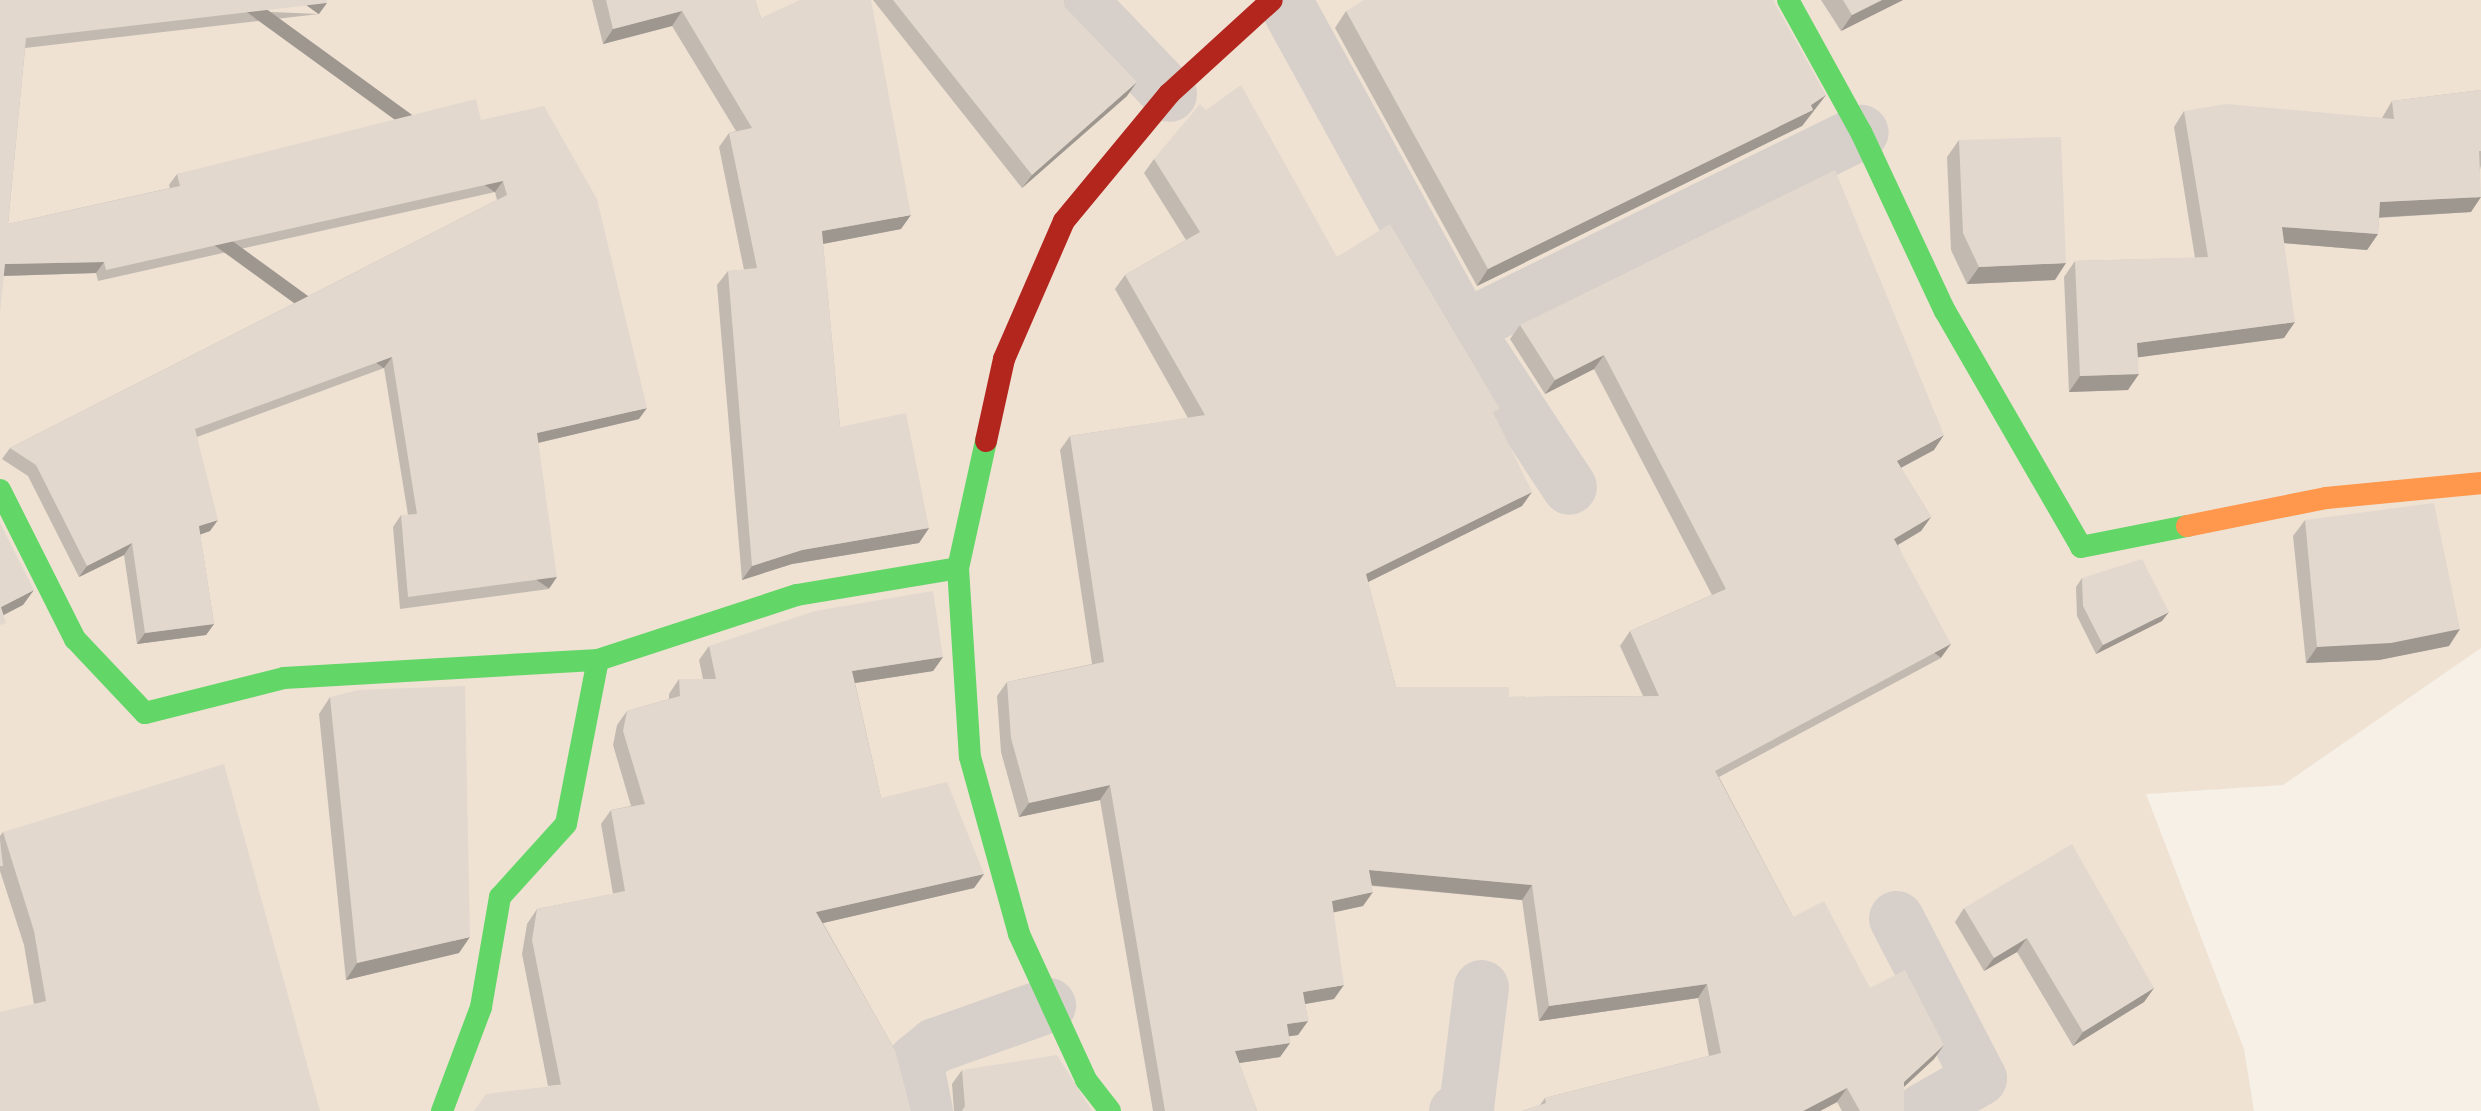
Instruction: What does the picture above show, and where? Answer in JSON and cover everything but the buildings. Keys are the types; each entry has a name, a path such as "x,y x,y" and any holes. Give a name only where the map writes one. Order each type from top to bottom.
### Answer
{"street":[{"path":"1079,0 1170,94"},
{"path":"1110,1111 1086,1080 1048,1005 1019,934 970,758 958,568 1004,359 1064,221 1170,94 1272,0"},
{"path":"1284,0 1464,327 1569,487"},
{"path":"1788,0 1861,132 1944,311 2081,547 2326,498 2481,482"},
{"path":"1464,327 1861,132"},
{"path":"0,490 76,640 145,713 284,678 544,668 598,660 798,596 958,568"},
{"path":"442,1111 480,1006 500,897 566,824 598,660"},
{"path":"1896,918 1979,1078 1920,1111"},
{"path":"1456,1111 1466,1107 1481,987"},
{"path":"925,1111 915,1062 935,1046 1048,1005"}],"shaded area":[{"path":"0,0 2481,0 2481,648 2283,785 2146,794 2244,1049 2254,1111 0,1111"}],"traffic: fast":[{"path":"1788,0 1861,132 1945,311 2081,547 2187,526"},
{"path":"986,441 958,568 970,757 1019,934 1086,1080 1110,1111"},
{"path":"0,490 75,639 145,713 284,678 598,660"},
{"path":"442,1111 481,1007 500,897 566,824 598,660 797,595 958,568"}],"traffic: slow":[{"path":"2187,526 2326,498 2481,483"}],"traffic: jam":[{"path":"986,441 1004,359 1064,221 1169,94 1272,0"}]}
